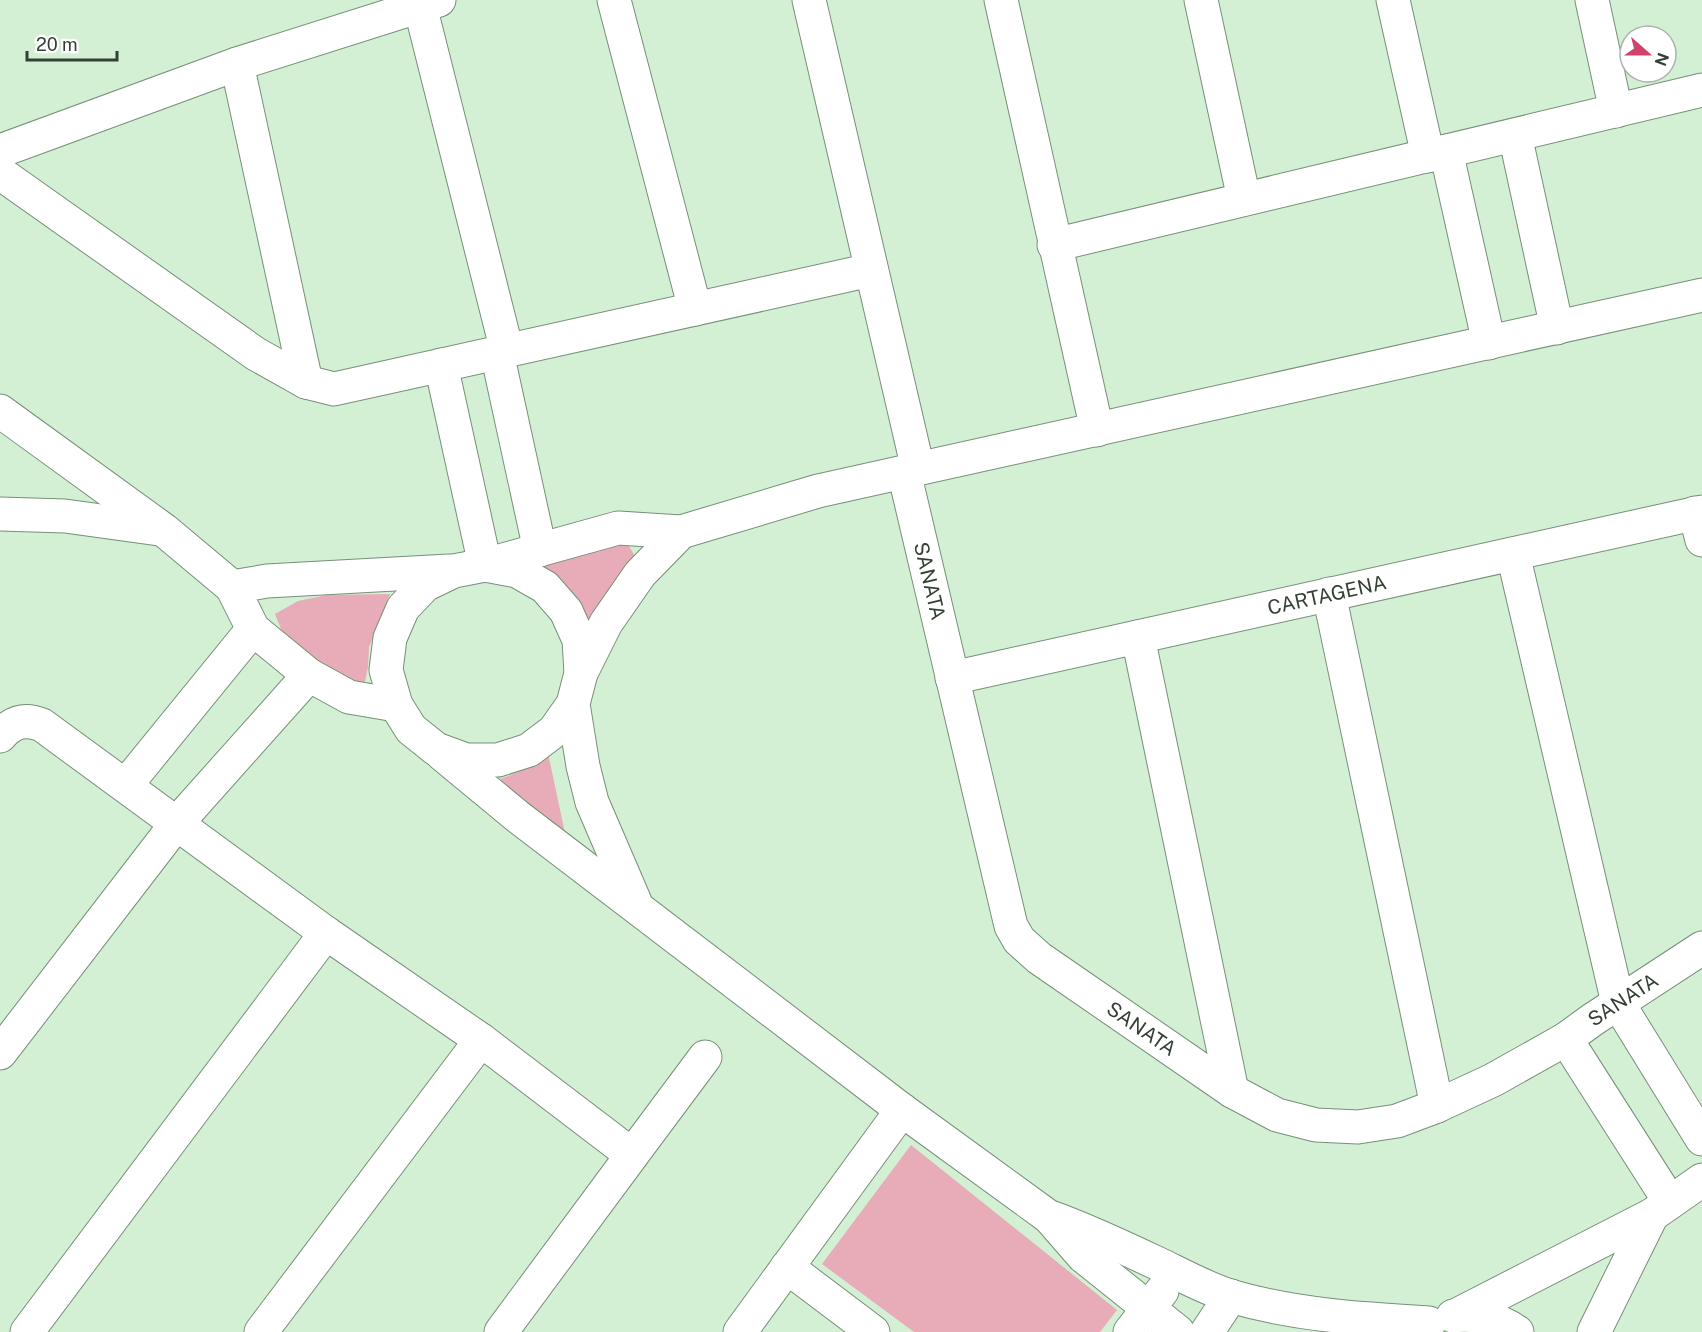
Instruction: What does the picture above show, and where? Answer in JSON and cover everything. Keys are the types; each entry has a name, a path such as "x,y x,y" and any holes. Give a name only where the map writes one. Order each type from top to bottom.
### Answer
{"street":[{"path":"614,0 695,309"},
{"name":"SANATA","path":"808,0 871,270 952,678 1011,926 1019,940 1039,958 1232,1090 1277,1115 1316,1125 1358,1127 1397,1121 1437,1106 1493,1080 1566,1039 1702,948"},
{"path":"1001,0 1096,430"},
{"path":"1201,0 1244,199"},
{"path":"1393,0 1489,343"},
{"path":"1592,0 1616,111"},
{"path":"0,151 237,64 430,3 540,550"},
{"path":"237,64 306,382"},
{"path":"1054,245 1702,90"},
{"path":"1515,135 1557,328"},
{"path":"0,173 256,354 306,382 334,389 871,270"},
{"path":"232,587 267,581 453,571 486,565 618,528 681,532 818,491 1702,295"},
{"path":"441,365 486,565"},
{"path":"2,417 164,530 232,587 253,629 309,675 349,698 396,705"},
{"path":"0,514 65,516 164,530"},
{"name":"CARTAGENA","path":"952,678 1513,554 1700,522"},
{"path":"436,749 466,760 498,760 529,750 554,731 577,688 606,623 640,574 681,532"},
{"path":"1513,554 1618,1003 1702,1139"},
{"path":"486,565 517,571 545,587 566,611 579,640 577,688 583,766 592,802 637,906"},
{"path":"453,571 425,585 403,609 390,638 386,670 396,705 411,729 517,816 902,1110 1049,1217 1139,1321 1178,1332"},
{"path":"1329,594 1437,1106"},
{"path":"126,785 253,629"},
{"path":"1138,637 1232,1090"},
{"path":"0,1053 177,823 309,675"},
{"path":"0,736 16,722 36,723 126,785 326,933 481,1040 632,1155"},
{"path":"27,1332 326,933"},
{"path":"1566,1039 1661,1209"},
{"path":"261,1332 481,1040"},
{"path":"501,1332 705,1057"},
{"path":"740,1332 902,1110"},
{"path":"1433,1323 1661,1209 1702,1180"},
{"path":"1594,1332 1661,1209"},
{"path":"1049,1217 1085,1230 1231,1296 1274,1307 1355,1319 1433,1323 1477,1316 1495,1320 1517,1332"},
{"path":"787,1267 873,1332"},
{"path":"1139,1321 1175,1272"},
{"path":"1207,1332 1231,1296"}],"shaded area":[{"path":"625,539 636,558 583,631 535,568"},
{"path":"390,594 369,647 363,691 286,642 275,614 298,601 327,595"},
{"path":"548,753 566,838 493,782 533,766"},
{"path":"911,1145 1117,1310 1100,1332 914,1332 822,1264"}]}
